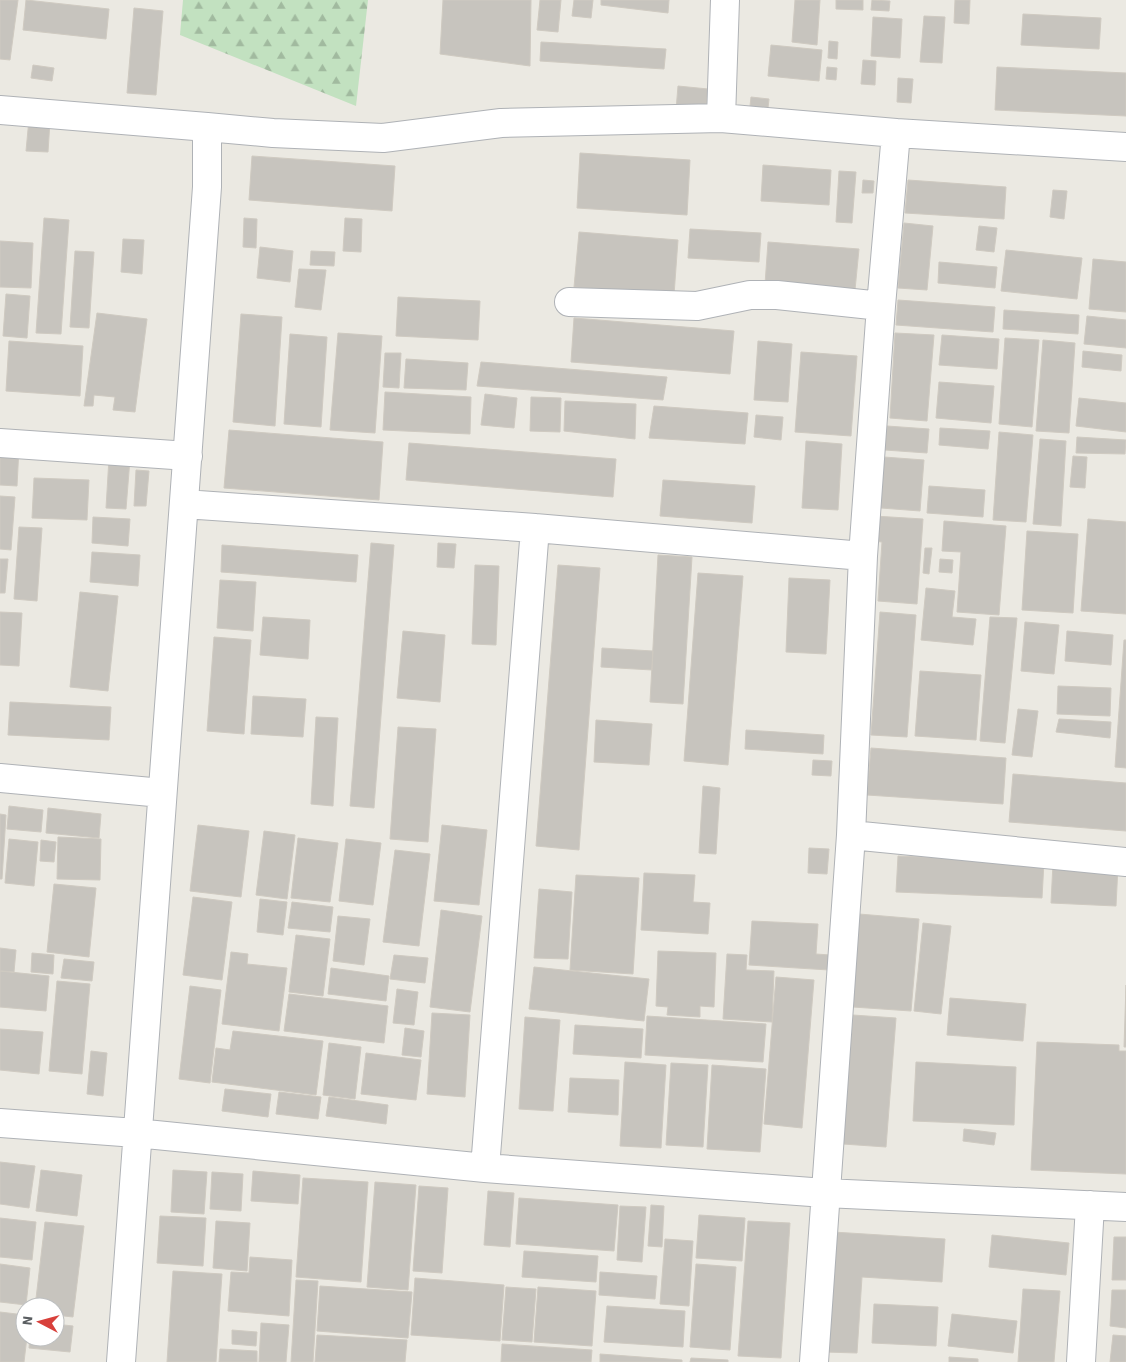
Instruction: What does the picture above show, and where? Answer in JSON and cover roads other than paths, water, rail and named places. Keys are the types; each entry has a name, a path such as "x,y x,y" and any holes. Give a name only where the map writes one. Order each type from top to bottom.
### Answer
{"street":[{"path":"721,118 725,0"},
{"path":"0,110 272,133 383,138 501,123 721,118 896,133 1126,147"},
{"path":"121,1362 136,1133 188,456 208,158 207,127"},
{"path":"814,1362 851,835 863,556 880,306 896,133"},
{"path":"569,302 697,306 750,295 777,294 880,306"},
{"path":"0,443 188,456"},
{"path":"184,504 535,528 863,556"},
{"path":"485,1168 535,528"},
{"path":"0,778 162,793"},
{"path":"851,835 1126,862"},
{"path":"0,1123 136,1133 485,1168 825,1193 1126,1207"},
{"path":"1081,1362 1090,1206"}]}
